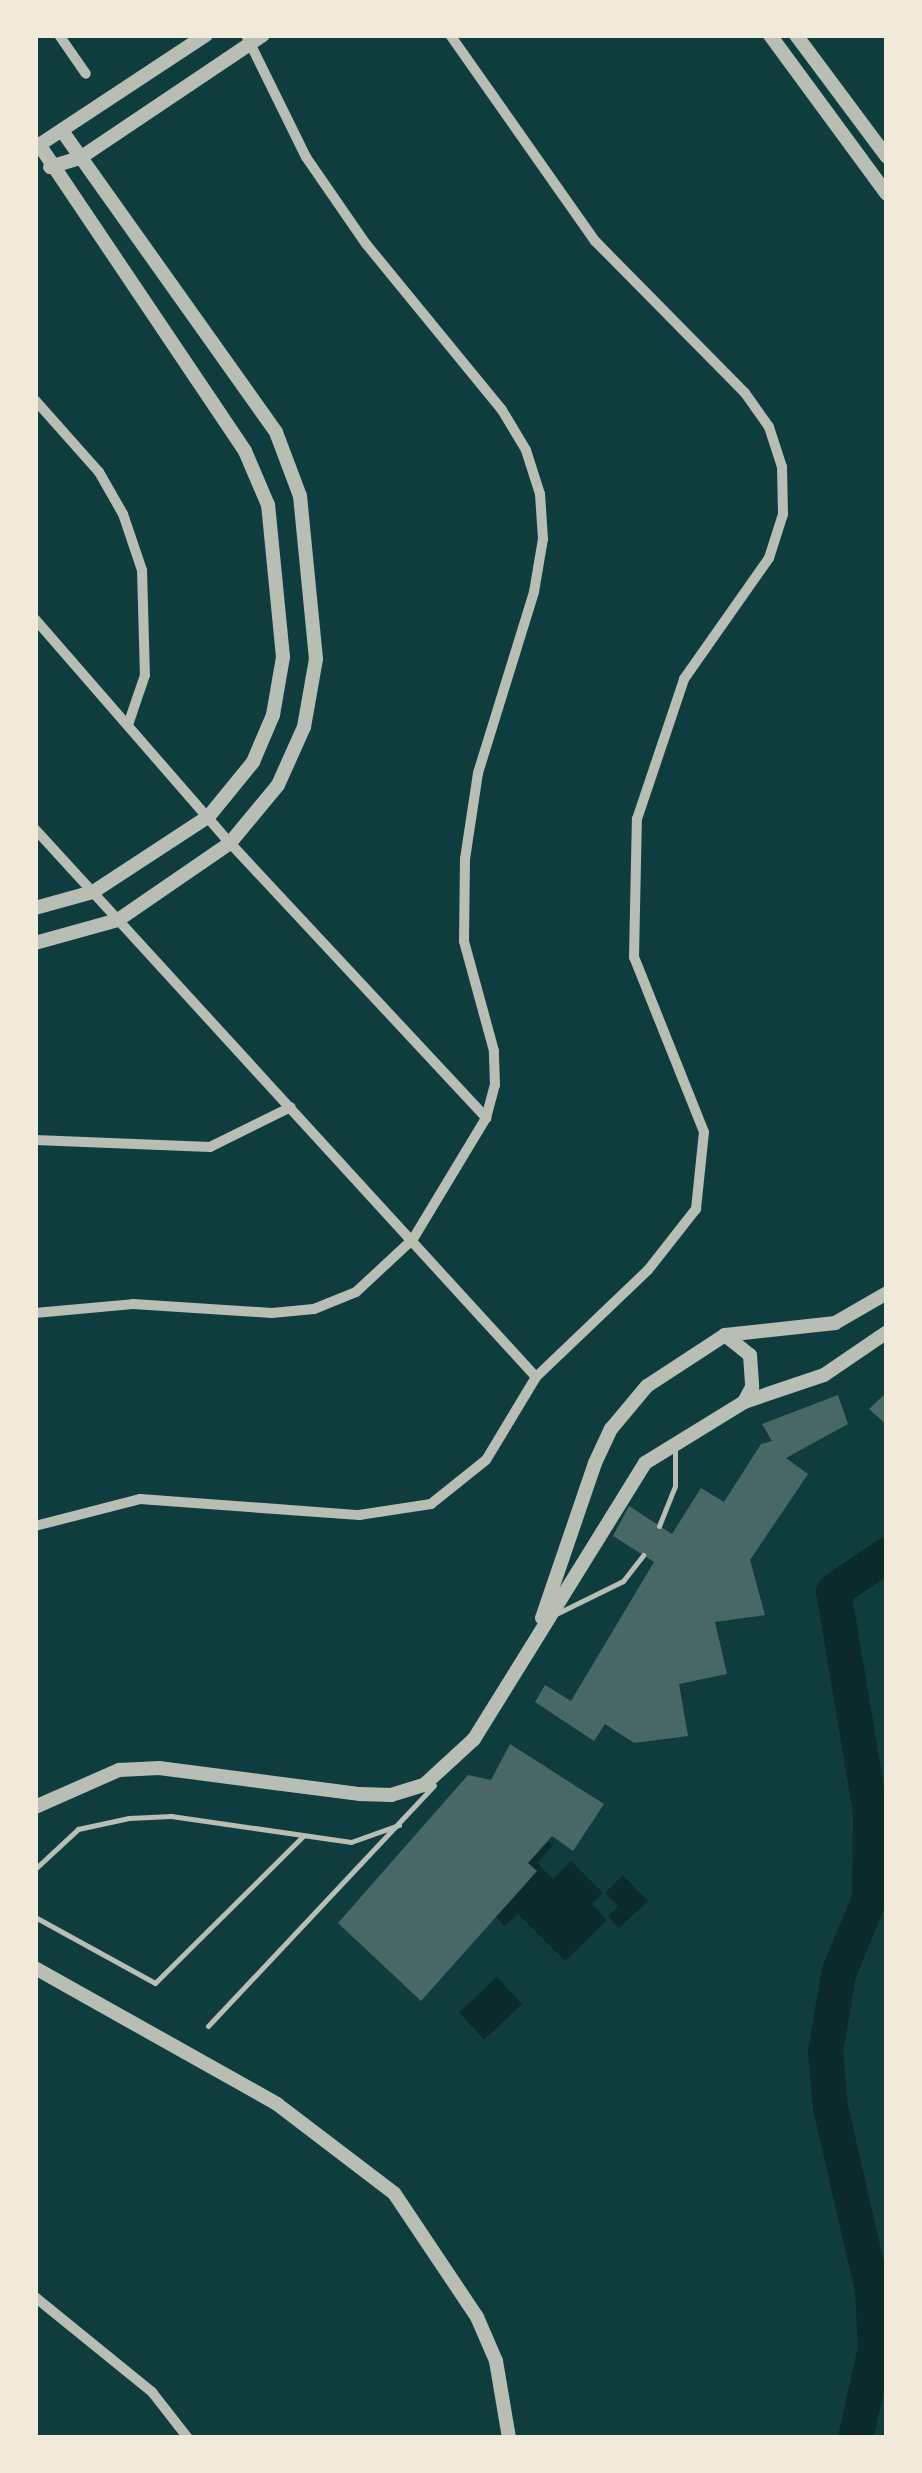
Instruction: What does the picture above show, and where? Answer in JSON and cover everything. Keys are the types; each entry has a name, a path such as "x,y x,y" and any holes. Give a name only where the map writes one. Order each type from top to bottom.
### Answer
{"street":[{"path":"60,35 86,74"},
{"path":"35,908 93,892 209,816 253,762 273,715 283,657 268,505 245,451 43,166 37,146 64,132 206,35"},
{"path":"35,1526 140,1500 359,1515 432,1504 486,1460 536,1377 648,1270 696,1209 704,1132 634,958 637,819 684,679 769,558 782,514 782,466 769,427 745,392 595,242 450,35"},
{"path":"770,35 887,194"},
{"path":"796,35 887,157"},
{"path":"35,1314 133,1304 272,1313 314,1309 356,1292 414,1239 486,1118 495,1084 494,1052 464,941 465,858 478,773 534,592 543,539 540,494 526,450 502,410 323,183 253,38 80,158 43,166"},
{"path":"35,943 118,920 230,842 278,785 304,728 316,659 300,496 276,432 64,132"},
{"path":"35,400 99,472 124,514 142,570 145,675 129,722"},
{"path":"35,620 129,722 230,842 486,1118"},
{"path":"35,829 414,1239 536,1377"},
{"path":"35,1140 210,1146 291,1106"},
{"path":"534,1642 575,1512 611,1429 646,1386 725,1335 835,1322 887,1293"},
{"path":"35,1806 119,1770 159,1768 391,1795 424,1785 449,1768 534,1642 622,1493 645,1462 676,1439 744,1402 824,1375 887,1332"},
{"path":"725,1335 750,1355 752,1387 744,1402"},
{"path":"35,1968 277,2104 394,2193 477,2317 496,2361 509,2438"},
{"path":"35,2297 152,2392 188,2438"}],"lane":[{"path":"659,1526 674,1486 676,1439"},
{"path":"550,1616 623,1581 644,1555"},
{"path":"208,2026 449,1768"},
{"path":"35,1868 78,1829 130,1818 171,1816 351,1842 399,1825"},
{"path":"35,1917 156,1983 304,1836"}],"water":[{"path":"549,1841 553,1845 537,1863 553,1879 571,1861 603,1893 592,1904 607,1920 565,1961 518,1914 505,1926 493,1914 536,1871 528,1863"},
{"path":"623,1875 648,1901 619,1928 608,1916 618,1906 605,1893"},
{"path":"497,1977 522,2004 484,2040 459,2012"}],"building":[{"path":"838,1395 848,1424 786,1458 808,1474 750,1560 765,1615 715,1622 727,1674 679,1684 688,1736 634,1743 605,1724 594,1741 535,1702 545,1685 571,1701 654,1562 613,1536 629,1506 672,1534 701,1488 724,1502 761,1444 772,1441 762,1424"},
{"path":"887,1395 887,1425 869,1409"},
{"path":"510,1744 604,1804 573,1851 552,1836 528,1863 537,1871 421,2001 338,1923 468,1775 491,1780"}],"waterway":[{"path":"855,2438 875,2348 872,2290 830,2107 825,2051 838,1973 869,1898 870,1811 833,1591 887,1554"}]}
